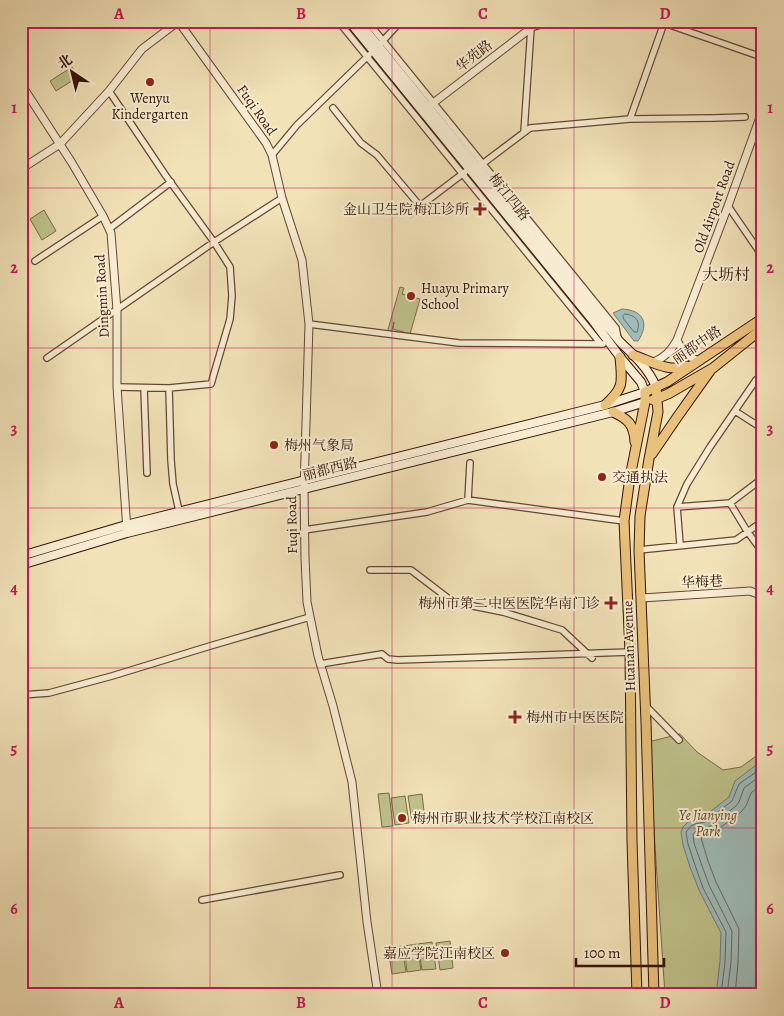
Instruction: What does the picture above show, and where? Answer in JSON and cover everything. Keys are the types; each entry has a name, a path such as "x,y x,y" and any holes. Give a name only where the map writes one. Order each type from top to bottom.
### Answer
{"main road":[{"name":"梅江四路","path":"349,21 588,314 605,344 620,357 641,382 644,392"},
{"name":"梅江四路","path":"358,21 620,342 634,355 653,378 656,387"},
{"name":"丽都中路","path":"644,392 668,382 763,318"},
{"name":"丽都中路","path":"645,402 668,394 713,368 763,328"},
{"path":"634,355 666,368 676,369 699,361"},
{"path":"605,405 619,390 621,378 620,357"},
{"path":"649,459 713,368"},
{"name":"Huanan Avenue","path":"654,995 639,550 640,516 658,412 656,387"},
{"name":"丽都西路","path":"21,565 180,511 605,405 644,392"},
{"name":"Huanan Avenue","path":"637,995 632,841 630,652 624,521 630,477 645,402 644,392"},
{"name":"丽都西路","path":"21,556 126,529 304,489 613,412 645,402"},
{"path":"613,412 628,420 633,429 635,449"},
{"path":"630,691 645,689"}],"street":[{"path":"21,169 60,144 142,49 179,21"},
{"name":"Fuqi Road","path":"179,21 266,143 272,155 282,198 302,260 309,324 304,480 307,602 320,664 333,706 352,782 367,922 378,995"},
{"path":"338,21 605,344"},
{"path":"367,21 616,328 620,342"},
{"path":"272,155 297,125 401,21"},
{"path":"524,132 530,24 553,21"},
{"path":"655,21 756,56"},
{"path":"630,119 664,23"},
{"name":"华苑路","path":"428,107 530,24"},
{"name":"Dingmin Road","path":"21,84 60,144 103,216 111,233 117,310 117,387 126,529"},
{"path":"108,90 230,267 232,296 230,319 211,384 169,388 117,387"},
{"path":"332,108 361,143 377,155 420,206"},
{"name":"Old Airport Road","path":"677,340 763,109"},
{"path":"411,213 530,128 630,119 745,117"},
{"path":"109,229 171,182"},
{"path":"47,358 214,242 282,198"},
{"path":"728,206 763,257"},
{"path":"35,261 103,216"},
{"path":"309,324 459,343 605,344"},
{"path":"754,334 763,347"},
{"path":"677,340 687,356 699,361"},
{"path":"654,362 668,354 677,340"},
{"path":"680,544 678,507 687,484 756,380 763,374"},
{"path":"144,388 147,473"},
{"path":"169,388 173,484 180,511"},
{"path":"735,411 763,429"},
{"path":"468,500 470,463"},
{"path":"678,507 730,503 763,478"},
{"path":"304,530 427,512 468,500 624,521"},
{"path":"730,503 763,553"},
{"path":"639,550 736,540 763,521"},
{"path":"370,570 411,570 453,602 503,612 562,630 592,658"},
{"name":"华梅巷","path":"642,598 750,591 763,596"},
{"path":"21,707 24,700 22,693 49,693 112,676 310,616"},
{"path":"320,664 382,654 388,659 398,660 630,652"},
{"path":"645,705 679,740"},
{"path":"202,900 340,875"}],"green space":[{"path":"72,67 78,77 56,91 50,81"},
{"path":"44,210 56,231 42,240 30,219"},
{"path":"400,287 404,288 402,294 420,299 410,334 393,329 394,322 391,334 387,333"},
{"name":"Ye Jianying Park","path":"680,734 697,752 723,770 741,767 763,751 763,995 665,995 648,742"},
{"path":"389,793 393,826 382,827 378,794"},
{"path":"422,794 425,820 412,822 408,796"},
{"path":"405,796 409,823 395,825 391,798"},
{"path":"450,941 453,968 440,970 436,943"},
{"path":"432,942 436,969 422,970 418,944"},
{"path":"417,944 421,970 407,972 404,946"},
{"path":"402,946 406,972 392,974 388,948"}],"water":[{"path":"622,309 635,312 644,323 644,329 638,341 634,341 613,313"},
{"path":"763,760 763,995 716,995 721,933 699,890 683,845 681,832 688,822 693,819 702,818 729,797 735,781"}],"place":[{"name":"Wenyu Kindergarten","path":"150,82"},
{"name":"金山卫生院梅江诊所","path":"480,209"},
{"name":"Huayu Primary School","path":"411,296"},
{"name":"梅州气象局","path":"274,445"},
{"name":"交通执法","path":"602,477"},
{"name":"梅州市第二中医医院华南门诊","path":"611,603"},
{"name":"梅州市中医医院","path":"515,717"},
{"name":"梅州市职业技术学校江南校区","path":"402,818"},
{"name":"嘉应学院江南校区","path":"505,953"}],"district":[{"name":"大坜村","path":"726,275"}]}
